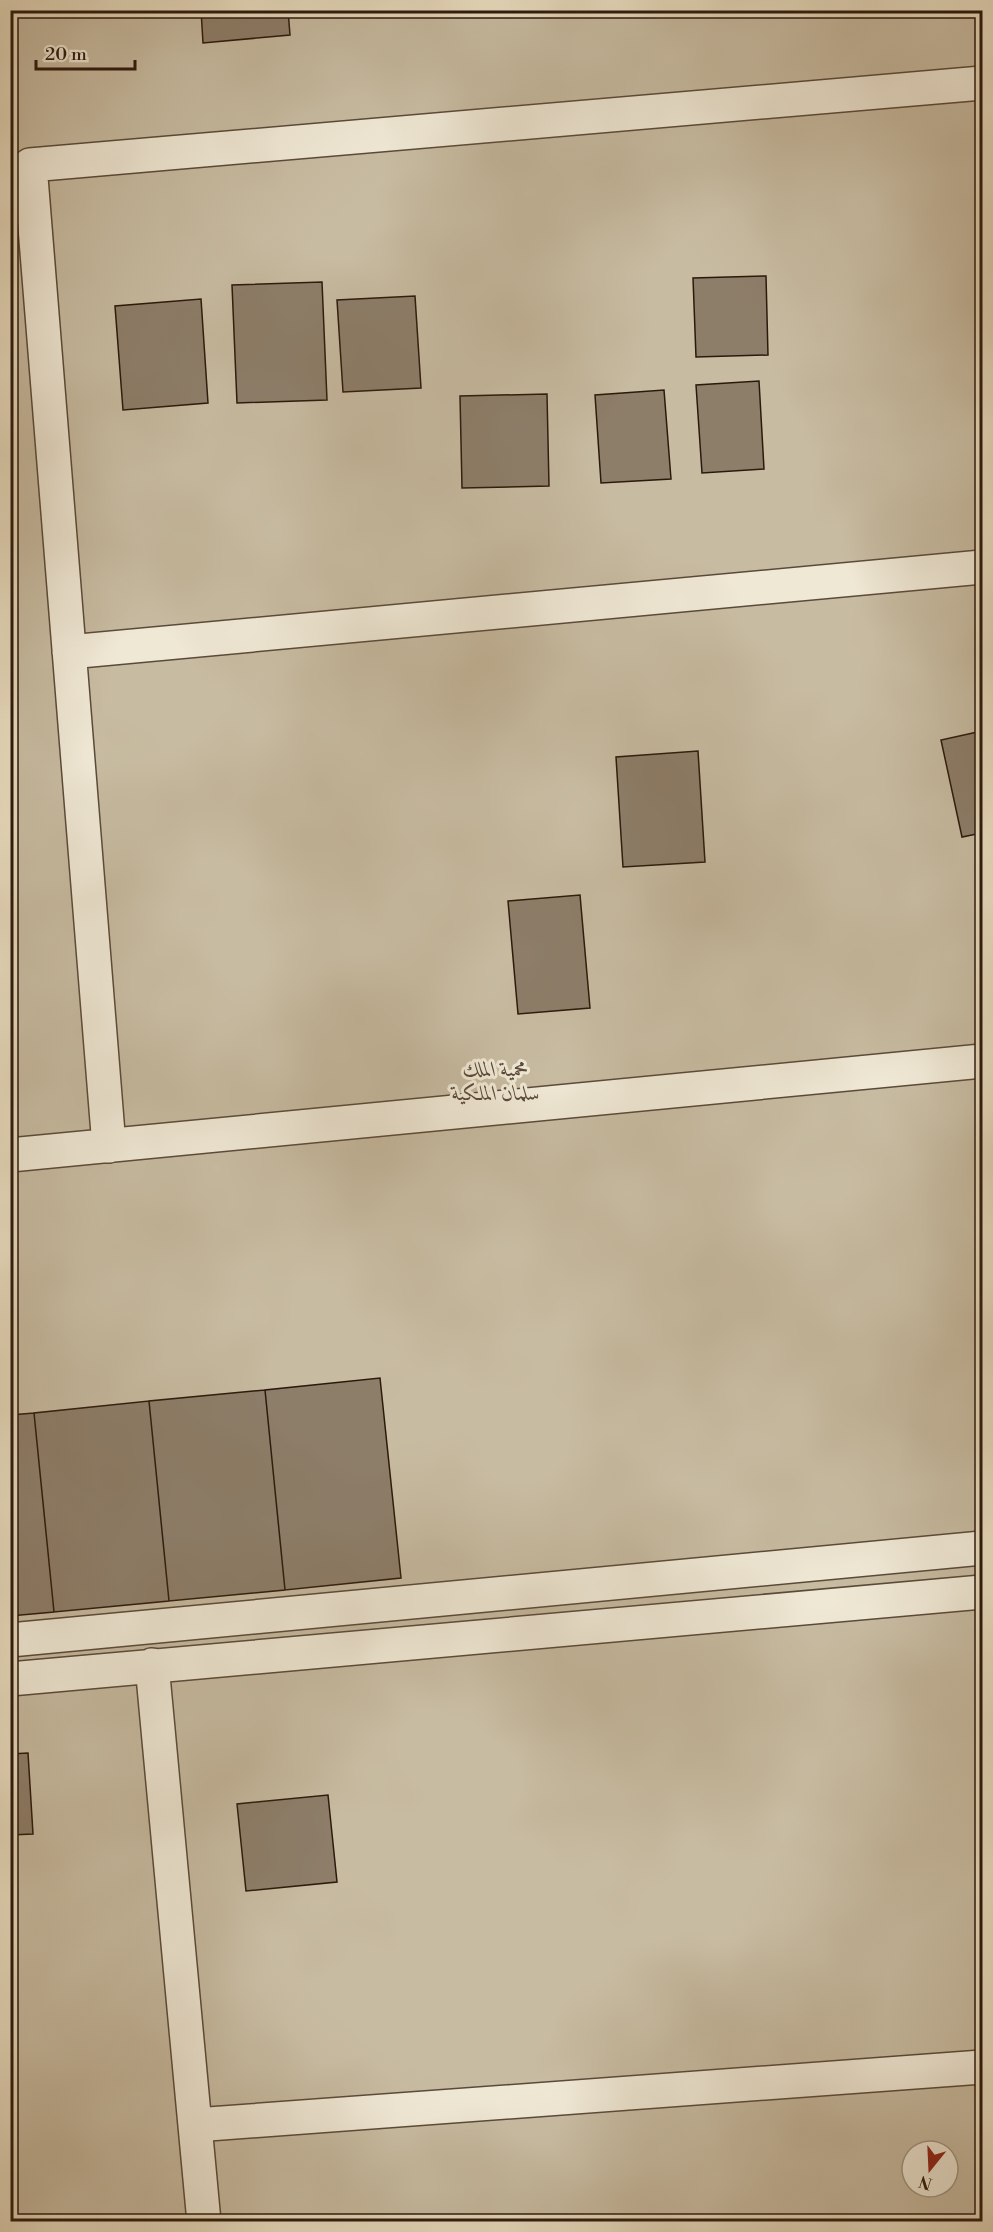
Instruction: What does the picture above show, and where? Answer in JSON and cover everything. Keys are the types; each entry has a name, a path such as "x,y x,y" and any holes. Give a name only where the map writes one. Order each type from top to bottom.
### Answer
{"street":[{"path":"109,1146 30,165 982,83"},
{"path":"69,652 982,567"},
{"path":"10,1155 982,1061"},
{"path":"10,1640 982,1548"},
{"path":"10,1679 982,1592"},
{"path":"152,1665 204,2222"},
{"path":"195,2125 982,2067"}],"green space":[{"name":"محمية الملك سلمان الملكية","path":"11,11 982,11 982,2221 11,2222"}],"building":[{"path":"201,10 288,10 290,35 203,43"},
{"path":"766,276 768,355 696,357 693,278"},
{"path":"322,282 327,400 237,403 232,285"},
{"path":"415,296 421,388 343,392 337,300"},
{"path":"201,299 208,403 123,410 115,306"},
{"path":"759,381 764,469 702,473 696,385"},
{"path":"664,390 671,479 601,483 595,395"},
{"path":"547,394 549,486 462,488 460,396"},
{"path":"982,731 982,833 962,837 941,740"},
{"path":"698,751 705,862 623,867 616,757"},
{"path":"580,895 590,1008 518,1014 508,901"},
{"path":"380,1378 401,1578 285,1590 265,1390"},
{"path":"265,1390 285,1590 169,1601 149,1401"},
{"path":"149,1401 169,1601 54,1612 34,1413"},
{"path":"34,1413 54,1612 10,1616 10,1415"},
{"path":"28,1753 33,1834 10,1835 10,1754"},
{"path":"328,1795 337,1882 246,1891 237,1804"}]}
